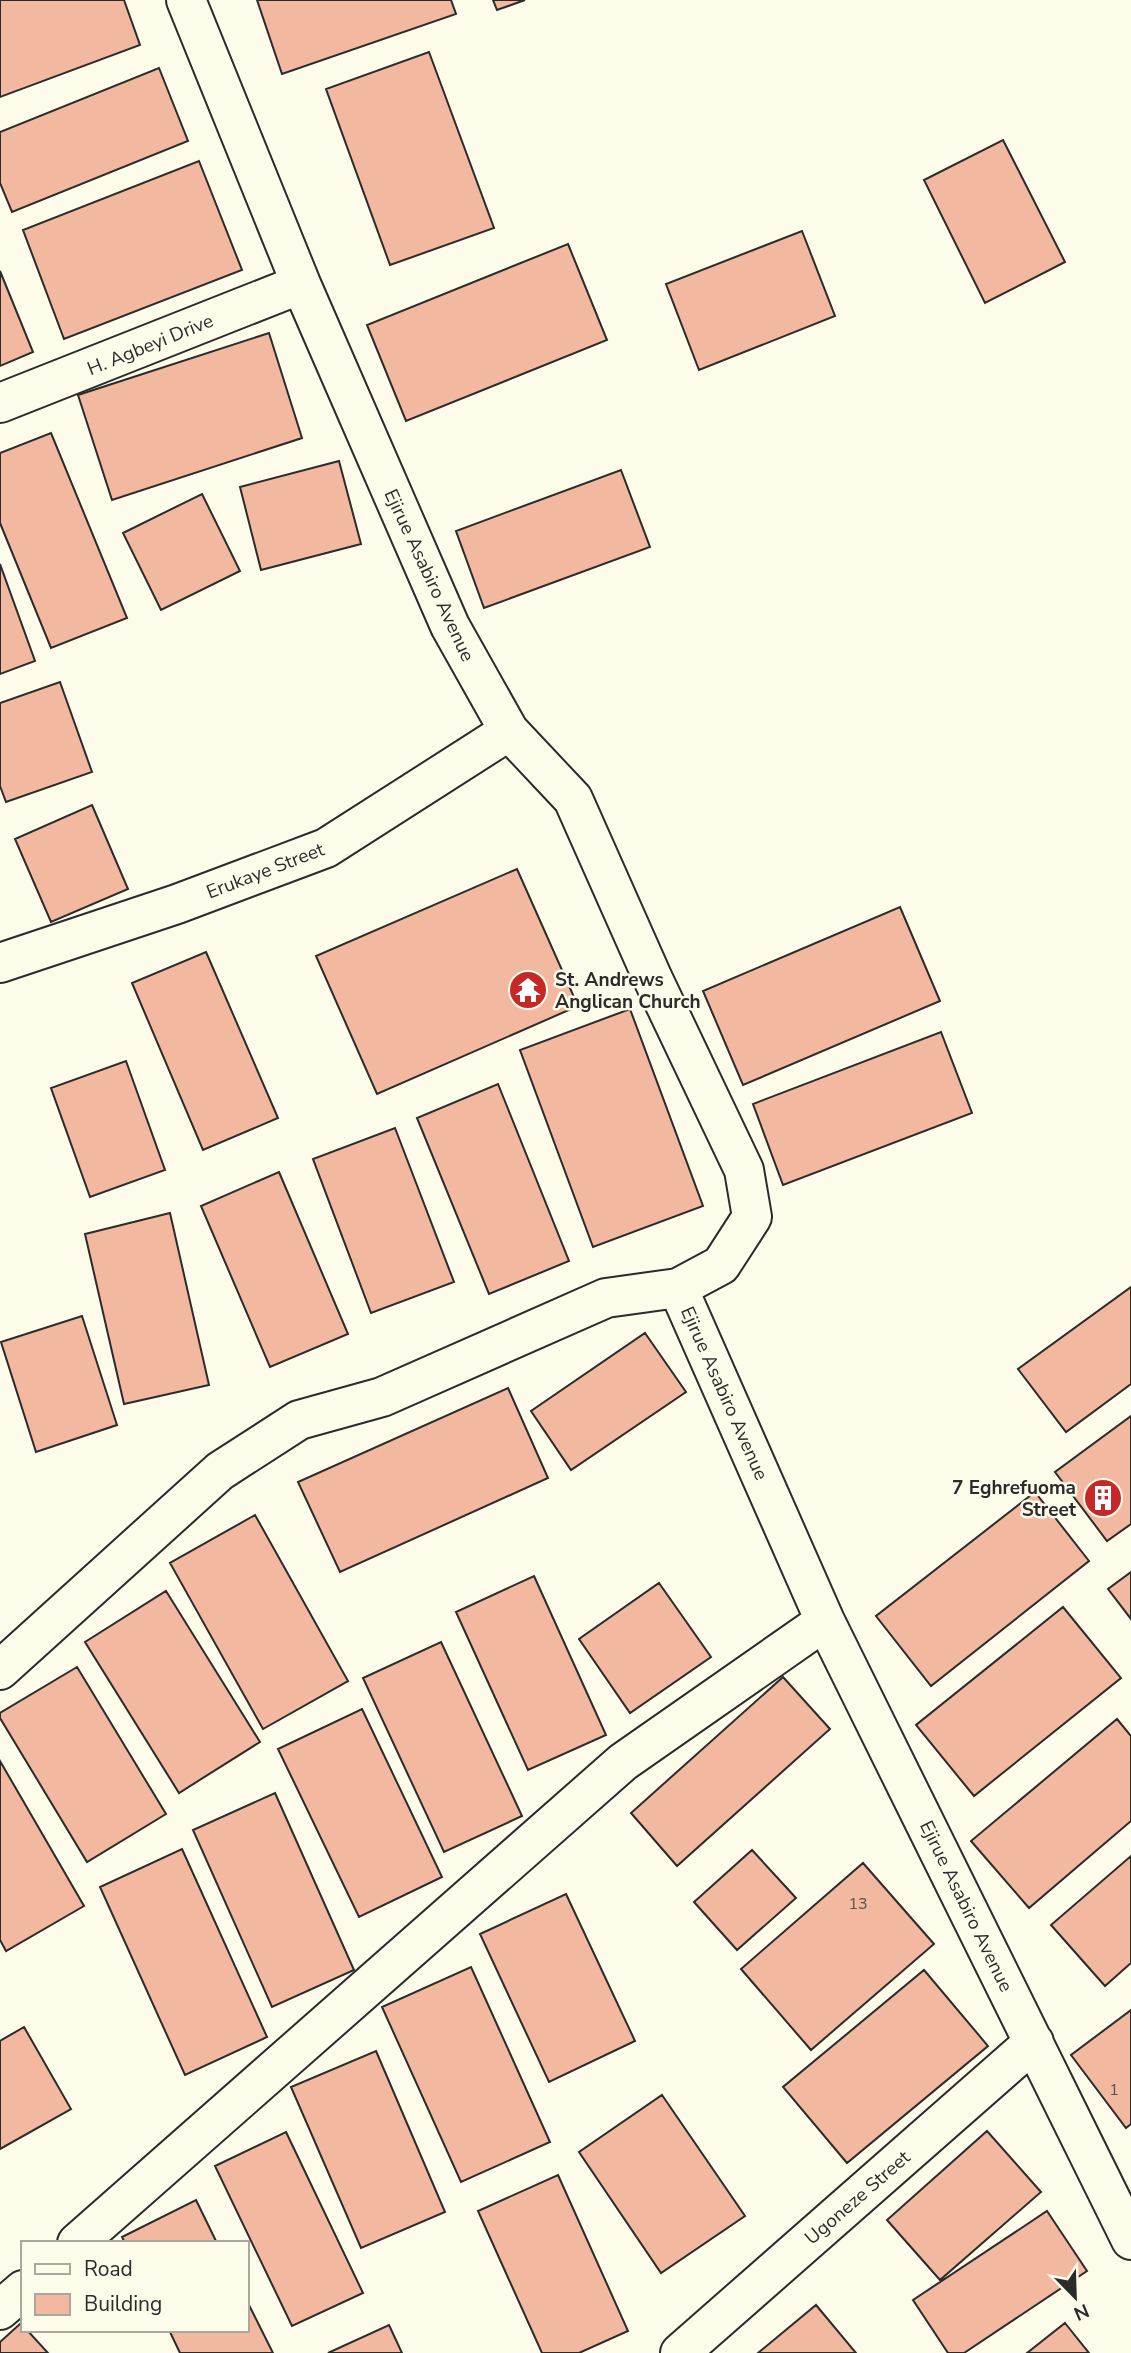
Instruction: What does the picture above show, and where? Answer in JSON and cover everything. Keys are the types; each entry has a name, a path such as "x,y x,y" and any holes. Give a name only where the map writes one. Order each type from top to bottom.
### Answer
{"street":[{"name":"Ejirue Asabiro Avenue","path":"186,0 301,284 450,626 509,731 573,799 653,979 744,1170 752,1217 721,1265 678,1288 825,1621 1131,2240"},
{"name":"H. Agbeyi Drive","path":"0,404 301,284"},
{"name":"Erukaye Street","path":"0,964 177,904 326,848 509,731"},
{"path":"0,1670 220,1471 299,1420 383,1397 606,1298 678,1288"},
{"path":"79,2241 623,1762 825,1621"},
{"name":"Ugoneze Street","path":"680,2353 1034,2042"},
{"path":"0,2311 21,2292"}],"building":[{"path":"0,0 124,0 140,45 0,97"},
{"path":"257,0 451,0 456,14 282,74"},
{"path":"493,0 525,0 497,10"},
{"path":"429,52 494,228 390,265 326,89"},
{"path":"159,68 188,141 12,212 0,183 0,132"},
{"path":"1003,140 1065,262 985,303 924,180"},
{"path":"199,161 242,270 64,339 23,230"},
{"path":"802,231 835,316 699,370 666,284"},
{"path":"568,244 607,340 406,421 367,325"},
{"path":"0,271 33,352 0,366"},
{"path":"269,333 302,438 112,500 78,395"},
{"path":"51,433 127,618 51,648 0,523 0,453"},
{"path":"339,461 361,544 261,570 240,487"},
{"path":"621,470 650,547 484,608 456,531"},
{"path":"202,494 240,571 161,610 123,533"},
{"path":"0,564 35,661 0,674"},
{"path":"60,682 92,772 6,802 0,786 0,703"},
{"path":"92,805 128,889 51,922 15,839"},
{"path":"517,869 578,1006 377,1094 316,956"},
{"path":"900,907 940,1001 743,1085 703,991"},
{"path":"206,952 278,1118 203,1150 132,983"},
{"path":"630,1009 703,1206 593,1247 520,1050"},
{"path":"941,1032 972,1113 783,1185 753,1104"},
{"path":"126,1061 165,1170 90,1197 51,1088"},
{"path":"498,1084 569,1261 489,1294 417,1118"},
{"path":"395,1128 454,1282 371,1313 313,1159"},
{"path":"279,1172 348,1334 270,1367 201,1206"},
{"path":"170,1213 209,1385 124,1404 85,1234"},
{"path":"1131,1287 1131,1384 1066,1432 1018,1369"},
{"path":"82,1316 117,1425 36,1452 1,1342"},
{"path":"645,1333 686,1392 571,1470 531,1411"},
{"path":"508,1388 548,1478 340,1572 298,1482"},
{"name":"7 Eghrefuoma Street","path":"1131,1416 1131,1524 1107,1541 1055,1472"},
{"path":"1035,1492 1089,1561 931,1686 876,1616"},
{"path":"255,1515 348,1681 263,1729 170,1563"},
{"path":"1131,1572 1131,1619 1108,1589"},
{"path":"534,1576 606,1735 528,1770 456,1612"},
{"path":"659,1583 711,1657 630,1713 579,1639"},
{"path":"166,1591 260,1742 179,1793 85,1642"},
{"path":"1063,1607 1121,1678 974,1796 916,1725"},
{"path":"441,1642 522,1816 444,1852 363,1678"},
{"path":"77,1667 166,1814 87,1862 0,1718 0,1713"},
{"path":"783,1677 830,1729 677,1866 631,1813"},
{"path":"362,1709 442,1877 359,1917 278,1749"},
{"path":"1117,1719 1131,1736 1131,1821 1029,1908 971,1841"},
{"path":"0,1761 84,1906 6,1951 0,1940"},
{"path":"275,1793 354,1970 272,2007 193,1830"},
{"path":"182,1849 267,2037 185,2075 100,1887"},
{"path":"752,1850 796,1898 737,1950 694,1902"},
{"path":"1131,1856 1131,1963 1105,1986 1051,1925"},
{"path":"863,1863 934,1944 811,2050 741,1969"},
{"path":"566,1894 635,2041 549,2082 480,1934"},
{"path":"471,1967 550,2142 461,2182 382,2007"},
{"path":"924,1970 988,2046 847,2163 783,2087"},
{"path":"1131,2010 1131,2124 1126,2128 1071,2055"},
{"path":"24,2027 71,2109 0,2149 0,2041"},
{"path":"376,2051 445,2212 361,2248 291,2087"},
{"path":"662,2095 745,2216 661,2273 579,2152"},
{"path":"987,2131 1041,2192 940,2280 887,2220"},
{"path":"286,2132 363,2293 292,2326 215,2166"},
{"path":"558,2175 628,2331 579,2353 542,2353 478,2211"},
{"path":"196,2200 216,2241 124,2241 122,2237"},
{"path":"1047,2211 1087,2271 964,2353 948,2353 913,2300"},
{"path":"248,2303 273,2353 180,2353 170,2332 248,2332"},
{"path":"816,2305 856,2353 758,2353"},
{"path":"21,2323 21,2332 29,2332 48,2353 0,2353 0,2342"},
{"path":"1065,2323 1089,2353 1027,2353"},
{"path":"389,2325 402,2353 328,2353"}],"place":[{"name":"St. Andrews Anglican Church","path":"528,990"},
{"name":"7 Eghrefuoma Street","path":"1103,1498"}]}
